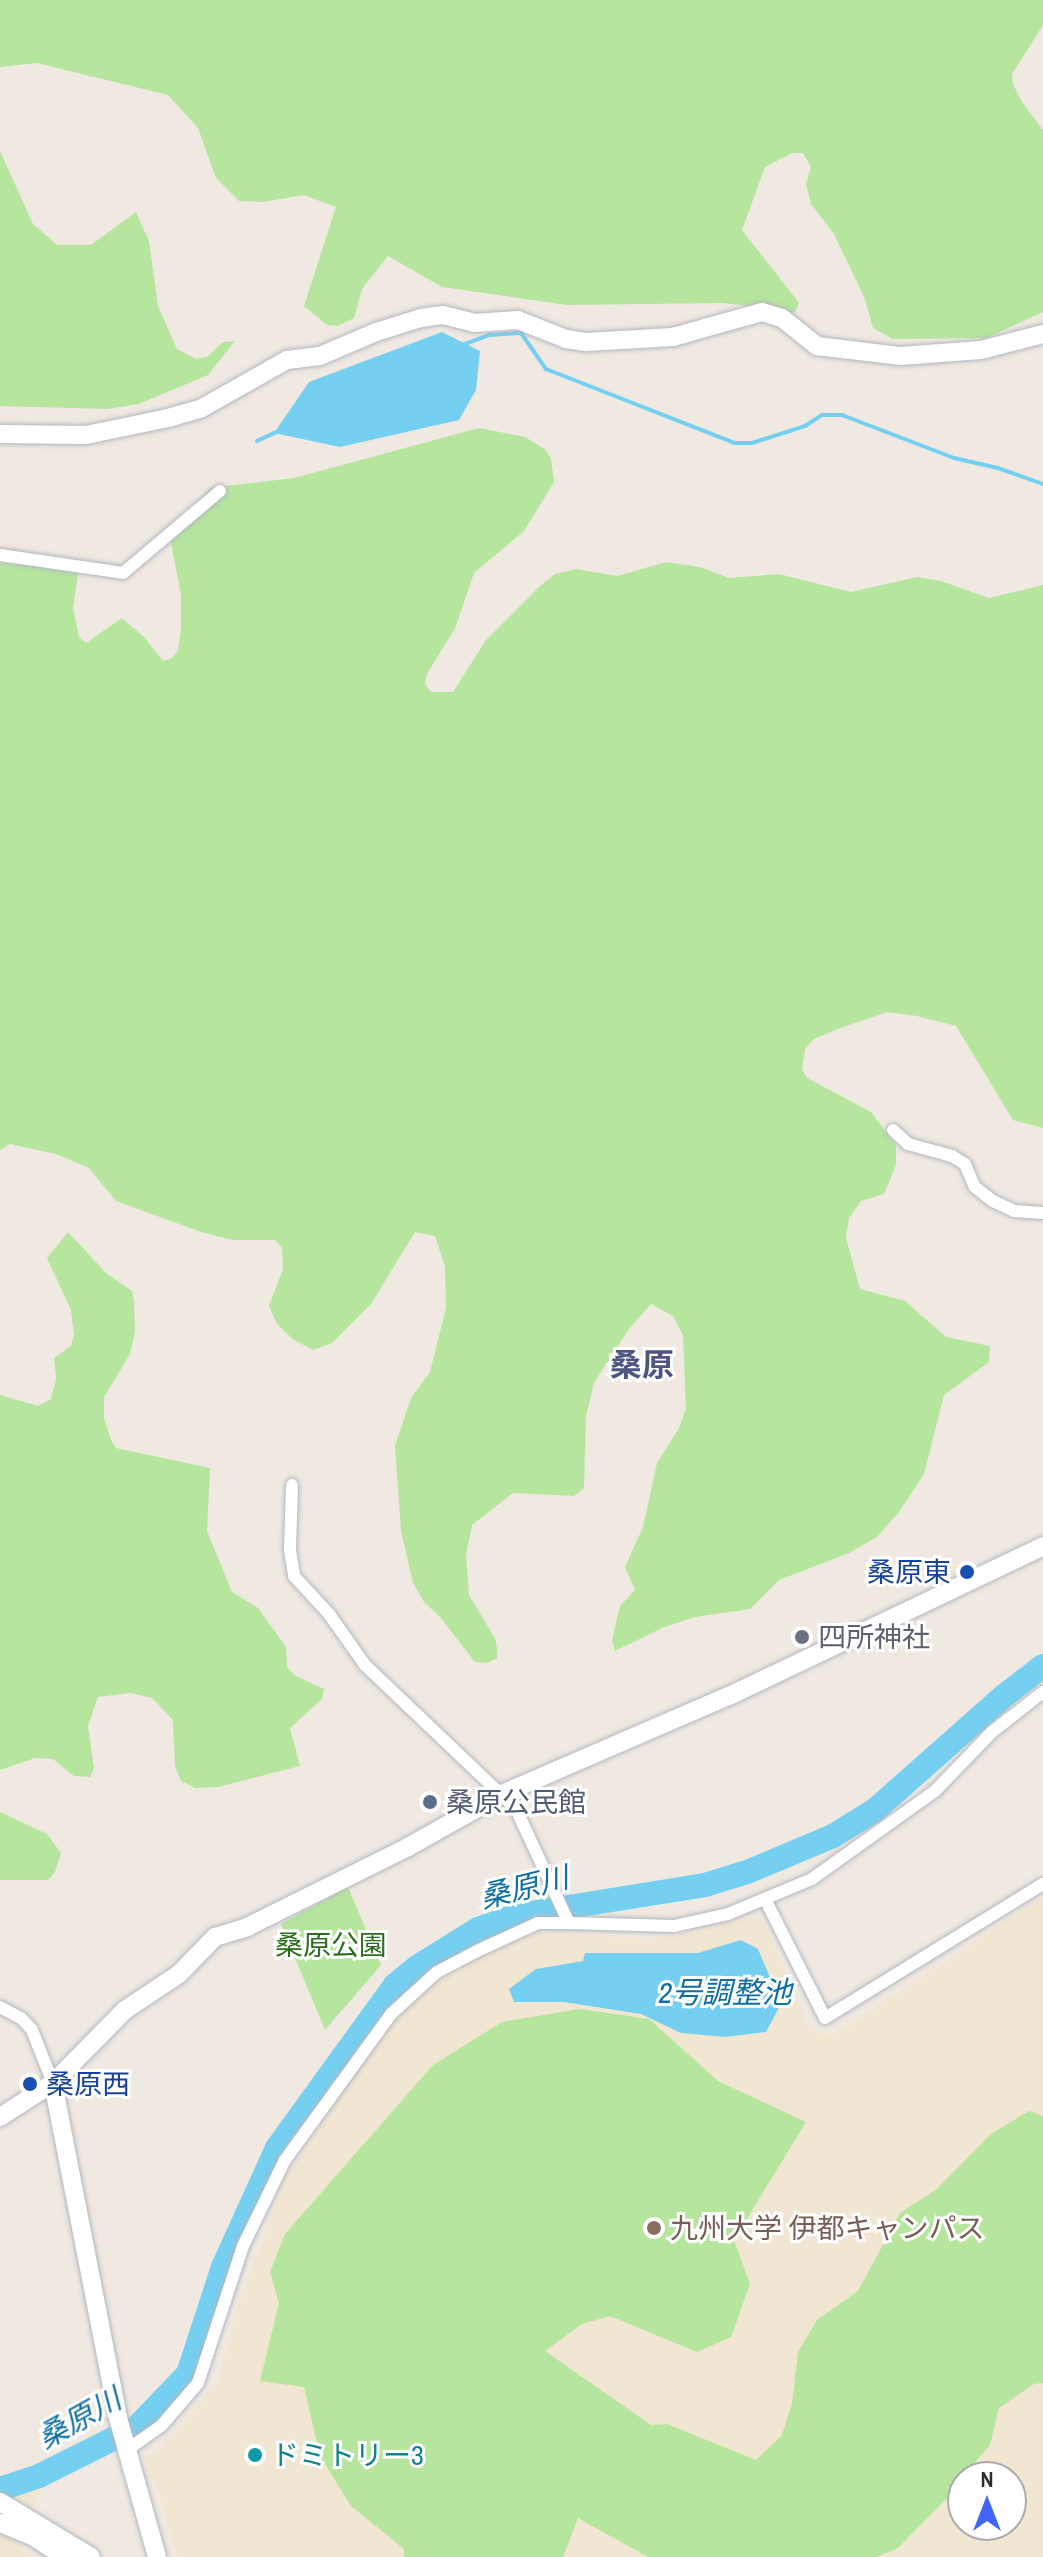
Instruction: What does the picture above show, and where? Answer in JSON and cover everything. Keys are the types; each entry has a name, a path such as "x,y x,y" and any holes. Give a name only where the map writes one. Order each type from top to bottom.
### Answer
{"street":[{"path":"0,434 86,435 168,418 202,408 287,360 320,356 376,332 421,318 443,315 474,323 518,320 566,339 586,342 673,337 762,312 782,318 817,346 901,356 981,350 1043,334"},
{"path":"0,555 123,573 220,491"},
{"path":"893,1130 908,1144 952,1156 965,1164 975,1187 993,1201 1014,1211 1043,1213"},
{"path":"292,1485 290,1550 294,1576 304,1591 329,1614 365,1665 516,1809 567,1920"},
{"path":"0,2117 53,2083 125,2010 179,1974 215,1937 247,1927 354,1874 502,1794 729,1696 1043,1546"},
{"path":"126,2447 162,2425 198,2383 237,2260 285,2160 391,2014 437,1972 538,1923 567,1920 674,1926 728,1914 812,1879 907,1814 935,1791 992,1732 1043,1692"},
{"path":"765,1899 825,2018 1043,1884"},
{"path":"0,2007 21,2018 32,2030 53,2083 119,2422 157,2557"},
{"path":"8,2506 91,2557"},
{"path":"0,2523 34,2537 65,2557"}],"shaded area":[{"name":"九州大学 伊都キャンパス","path":"1043,1896 1043,2557 177,2557 156,2483 148,2477 144,2459 162,2447 218,2381 234,2316 285,2178 370,2051 417,1994 442,1977 531,1932 646,1939 696,1932 754,1917 765,1924 810,2030 833,2036"},
{"path":"45,2477 21,2551 30,2557 0,2557 0,2504"}],"green space":[{"path":"0,0 1043,0 1043,25 1012,74 1013,84 1022,102 1043,130 1043,312 987,338 893,339 873,328 865,299 834,234 811,204 806,184 811,167 803,153 792,153 765,167 742,230 799,303 795,312 784,316 757,307 723,303 567,305 442,287 388,256 362,289 354,318 337,326 327,325 304,306 336,207 304,195 263,202 239,201 216,178 198,128 168,95 37,63 0,67"},
{"path":"0,151 33,224 57,245 91,245 136,212 149,241 158,306 177,349 196,359 207,357 223,342 235,341 208,375 139,404 107,409 0,406"},
{"path":"479,428 525,437 546,450 551,459 554,482 524,531 474,573 455,628 427,674 425,684 431,692 453,692 486,640 539,587 555,574 576,569 617,576 666,562 700,567 729,578 779,574 851,592 917,577 941,581 989,598 1043,585 1043,1128 1013,1120 956,1026 917,1016 887,1012 814,1039 805,1049 802,1069 807,1078 871,1112 896,1145 896,1165 884,1194 861,1201 849,1218 846,1238 860,1289 905,1301 946,1337 990,1346 989,1362 944,1395 924,1474 899,1512 877,1537 849,1553 779,1580 750,1609 695,1617 664,1627 615,1651 612,1640 620,1606 635,1590 625,1567 643,1527 657,1463 679,1428 686,1408 683,1335 673,1316 651,1304 629,1329 594,1383 586,1416 584,1488 574,1496 513,1493 472,1525 466,1555 469,1595 495,1638 497,1649 497,1658 487,1663 475,1662 440,1617 424,1602 413,1583 401,1531 395,1446 411,1398 430,1372 446,1308 445,1266 435,1236 415,1232 371,1304 332,1343 313,1350 294,1340 277,1324 269,1306 283,1269 282,1248 275,1240 233,1240 201,1232 116,1201 89,1168 56,1154 10,1144 0,1150 0,563 79,567 73,608 79,637 86,643 122,618 145,638 163,661 172,658 178,650 181,629 181,595 170,538 174,529 210,488 294,478"},
{"path":"68,1232 106,1273 132,1291 134,1300 135,1332 130,1354 104,1397 104,1418 111,1440 116,1448 210,1468 207,1531 232,1592 258,1608 286,1647 287,1667 294,1675 324,1689 322,1699 290,1728 300,1766 218,1787 195,1788 181,1781 175,1766 173,1720 152,1698 131,1693 98,1697 88,1726 94,1768 90,1777 74,1776 53,1759 35,1758 0,1770 0,1395 38,1406 51,1399 56,1379 54,1358 71,1346 74,1335 71,1310 47,1258"},
{"path":"0,1812 47,1834 61,1853 55,1872 48,1880 0,1880"},
{"name":"桑原公園","path":"348,1887 381,1965 325,2030 281,1924"},
{"name":"九州大学 伊都キャンパス","path":"580,2009 649,2019 718,2081 806,2122 734,2240 750,2284 731,2337 697,2352 610,2316 582,2324 545,2351 651,2425 667,2424 756,2460 782,2435 792,2404 798,2352 817,2320 858,2291 900,2213 937,2189 991,2134 1029,2111 1043,2116 1043,2383 1034,2384 999,2408 990,2445 976,2461 947,2461 947,2498 898,2548 876,2557 648,2557 578,2518 563,2557 404,2557 404,2549 351,2506 320,2456 304,2387 260,2381 279,2303 270,2272 285,2234 433,2065 502,2022"}],"water":[{"path":"442,332 480,351 476,390 459,420 340,447 274,433 309,382"},
{"name":"2号調整池","path":"741,1940 758,1949 781,2004 766,2032 725,2037 681,2033 641,2014 564,2002 514,2002 509,1989 536,1969 583,1961 585,1953 698,1953"}],"waterway":[{"path":"462,345 490,335 521,333 546,369 735,443 752,443 805,426 822,415 842,415 954,458 998,468 1043,484"},
{"path":"257,441 276,432"},
{"name":"桑原川","path":"0,2489 39,2476 137,2427 188,2374 223,2267 277,2148 395,1985 417,1967 478,1929 518,1915 705,1885 747,1872 833,1836 875,1810 1004,1696 1043,1666"}],"place":[{"name":"桑原東","path":"967,1572"},
{"name":"四所神社","path":"802,1637"},
{"name":"桑原公民館","path":"430,1802"},
{"name":"桑原西","path":"30,2084"},
{"name":"九州大学 伊都キャンパス","path":"654,2228"},
{"name":"ドミトリー3","path":"255,2455"}],"district":[{"name":"桑原","path":"642,1365"}]}
